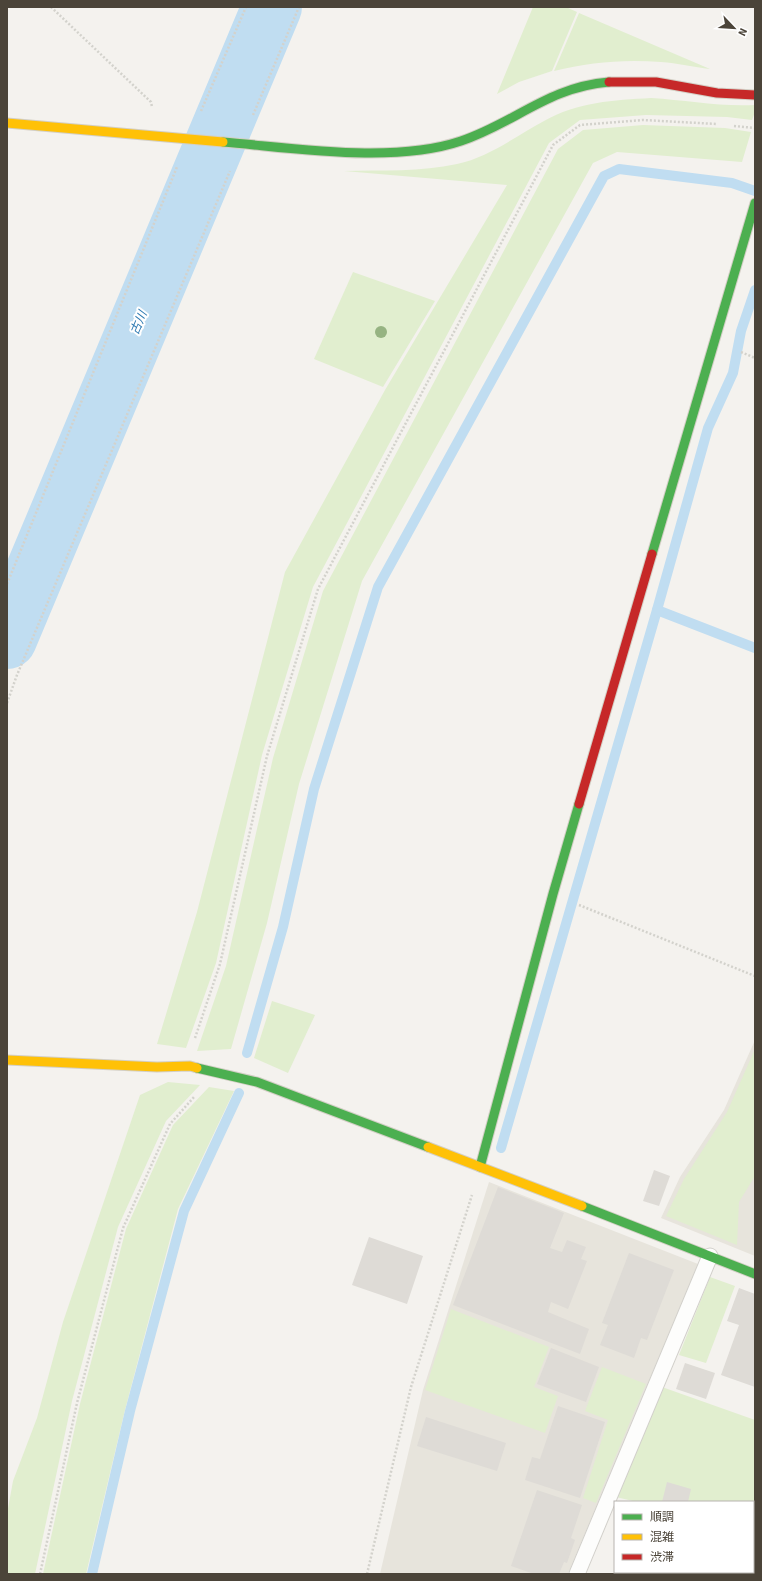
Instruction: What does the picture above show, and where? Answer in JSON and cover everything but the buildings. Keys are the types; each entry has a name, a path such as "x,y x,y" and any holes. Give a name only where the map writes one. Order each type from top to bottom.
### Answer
{"street":[{"path":"7,123 324,151 405,151 432,148 458,142 479,134 549,97 573,88 612,81 655,82 678,85 718,94 743,96 755,95"},
{"path":"480,1167 553,894 755,203"},
{"path":"7,1060 157,1067 190,1066 257,1082 755,1274"}],"lane":[{"path":"577,1574 710,1256"}],"path":[{"path":"51,7 151,102 159,136"},
{"path":"7,584 189,139 246,7"},
{"path":"7,703 17,675 238,143 299,7"},
{"path":"193,1042 220,964 267,756 318,589 553,145 580,125 643,120 723,124"},
{"path":"731,125 755,128"},
{"path":"747,355 755,358"},
{"path":"580,905 755,976"},
{"path":"40,1574 77,1403 123,1228 170,1124 196,1096"},
{"path":"367,1574 411,1387 480,1167"}],"shaded area":[{"path":"755,1040 755,1256 661,1218 680,1177 724,1110"},
{"path":"489,1182 698,1264 568,1574 380,1574 423,1390"}],"green space":[{"path":"533,7 566,7 577,12 552,71 519,82 497,94"},
{"path":"579,13 710,69 648,61 634,61 594,63 554,71"},
{"path":"651,98 716,104 755,105 755,112 752,120 727,117 646,115 580,120 549,143 313,587 262,755 216,963 186,1048 157,1044 197,912 285,572 385,390 507,185 344,171 415,169 443,167 457,164 469,161 502,146 544,121 569,110 596,103"},
{"path":"643,125 725,128 751,132 742,162 617,152 593,163 362,581 299,784 267,923 231,1049 197,1051 226,966 273,758 323,591 558,149 583,130"},
{"path":"353,272 435,301 383,387 314,359"},
{"path":"272,1001 315,1015 288,1073 254,1058"},
{"path":"755,1049 755,1176 739,1202 737,1245 666,1216 684,1179 727,1112"},
{"path":"168,1082 200,1085 166,1121 118,1227 72,1401 35,1574 7,1574 7,1514 13,1481 37,1418 63,1322 140,1095"},
{"path":"209,1087 234,1091 178,1209 125,1410 86,1574 43,1574 80,1404 126,1229 173,1125"},
{"path":"710,1277 735,1286 706,1363 679,1355"},
{"path":"451,1309 549,1347 534,1387 558,1396 545,1433 425,1390"},
{"path":"602,1367 646,1384 596,1503 583,1498 608,1420 585,1411"},
{"path":"662,1387 755,1420 755,1531 754,1501 633,1501 616,1497"}],"waterway":[{"name":"古川","path":"7,639 272,7"},
{"path":"247,1053 283,927 314,789 378,587 604,176 619,169 732,183 755,191"},
{"path":"501,1148 657,610 708,428 733,373 741,331 755,290"},
{"path":"657,610 755,648"},
{"path":"92,1574 130,1411 184,1211 239,1093"}],"traffic: fast":[{"path":"223,142 312,150 375,153 405,152 434,148 480,134 550,98 568,91 587,85 609,82"},
{"path":"652,554 755,203"},
{"path":"480,1167 553,894 579,804"},
{"path":"197,1068 257,1082 428,1147"},
{"path":"582,1206 755,1274"}],"traffic: slow":[{"path":"7,123 223,142"},
{"path":"7,1060 157,1067 190,1066 197,1068"},
{"path":"428,1147 582,1206"}],"traffic: jam":[{"path":"609,82 656,82 717,93 755,95"},
{"path":"579,804 652,554"}]}
